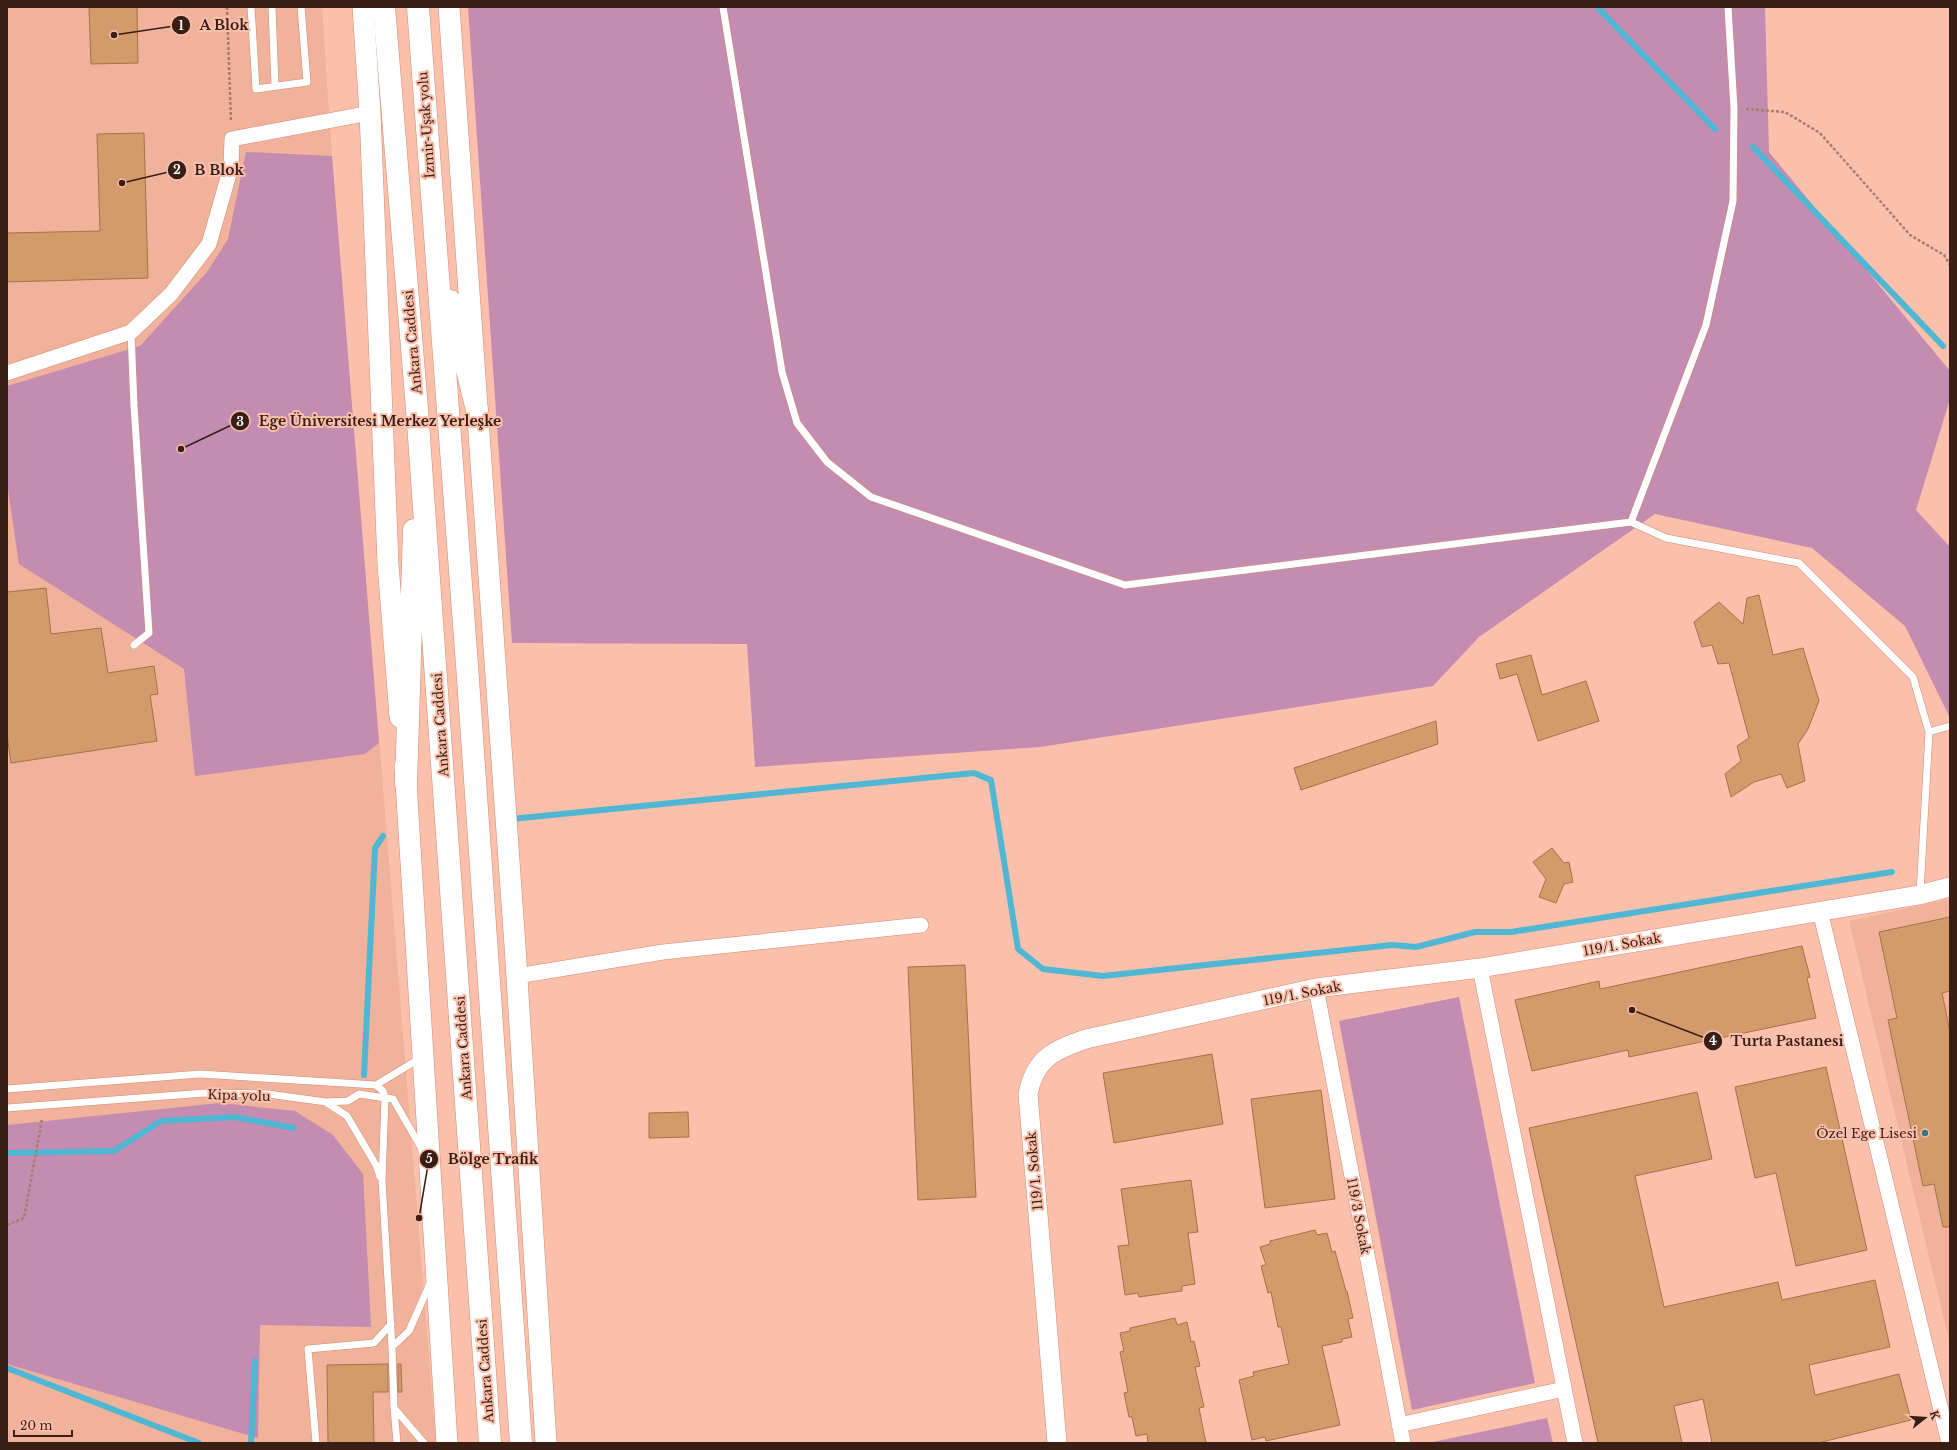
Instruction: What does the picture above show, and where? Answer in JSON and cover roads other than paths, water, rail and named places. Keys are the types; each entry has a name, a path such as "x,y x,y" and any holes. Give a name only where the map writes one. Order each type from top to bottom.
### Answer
{"highway":[{"name":"Ankara Caddesi","path":"384,7 418,409 490,1443"},
{"name":"İzmir-Uşak yolu","path":"418,7 435,242"},
{"path":"435,242 477,410"},
{"path":"435,242 467,665 521,1443"},
{"path":"406,784 418,409"}],"main road":[{"path":"363,7 370,113 388,564 406,784 431,1165 447,1443"},
{"path":"449,7 517,976 546,1443"}],"street":[{"path":"7,373 131,332 171,294 209,244 231,167 232,139 370,113"},
{"name":"119/1. Sokak","path":"1057,1443 1028,1094 1031,1077 1043,1061 1060,1048 1080,1041 1316,988 1480,968 1820,910 1919,895 1950,887"},
{"path":"1820,910 1949,1443"},
{"path":"517,976 663,952 921,925"},
{"path":"1480,968 1575,1443"},
{"name":"119/3 Sokak","path":"1316,988 1403,1443"},
{"path":"1399,1425 1564,1388"}],"lane":[{"path":"251,7 256,89 307,82 301,7"},
{"path":"272,7 275,86"},
{"path":"723,7 782,372 797,423 827,462 871,497 1125,585 1631,522 1666,538 1799,563 1913,677 1929,732 1919,895"},
{"path":"1631,522 1706,325 1733,201 1734,108 1728,7"},
{"path":"131,332 134,406 149,633 134,645"},
{"path":"1929,732 1950,726"},
{"path":"397,1443 382,1181 385,1098 383,1091 376,1085 414,1062 423,1052"},
{"name":"Kipa yolu","path":"7,1089 200,1074 376,1085"},
{"name":"Kipa yolu","path":"7,1108 205,1093 268,1094 326,1102 348,1101 359,1094 385,1098"},
{"path":"385,1098 393,1099 431,1165"},
{"path":"326,1102 347,1116 376,1165 382,1181"},
{"path":"392,1347 409,1331 437,1266"},
{"path":"316,1443 308,1349 374,1343 391,1324"},
{"path":"394,1408 424,1443"}],"waterway":[{"path":"1597,7 1715,129"},
{"path":"1753,147 1943,346"},
{"path":"511,819 974,773 991,780 1018,949 1043,969 1103,976 1392,945 1416,947 1475,932 1511,932 1892,872"},
{"path":"364,1075 375,848 383,836"},
{"path":"7,1153 114,1151 161,1121 234,1117 294,1128"},
{"path":"251,1443 255,1361"},
{"path":"7,1368 199,1443"}],"place":[{"name":"A Blok","path":"114,35"},
{"name":"B Blok","path":"122,183"},
{"name":"Ege Üniversitesi Merkez Yerleşke","path":"181,449"},
{"name":"Turta Pastanesi","path":"1632,1010"},
{"name":"Özel Ege Lisesi","path":"1925,1133"},
{"name":"Bölge Trafik","path":"419,1218"}]}
